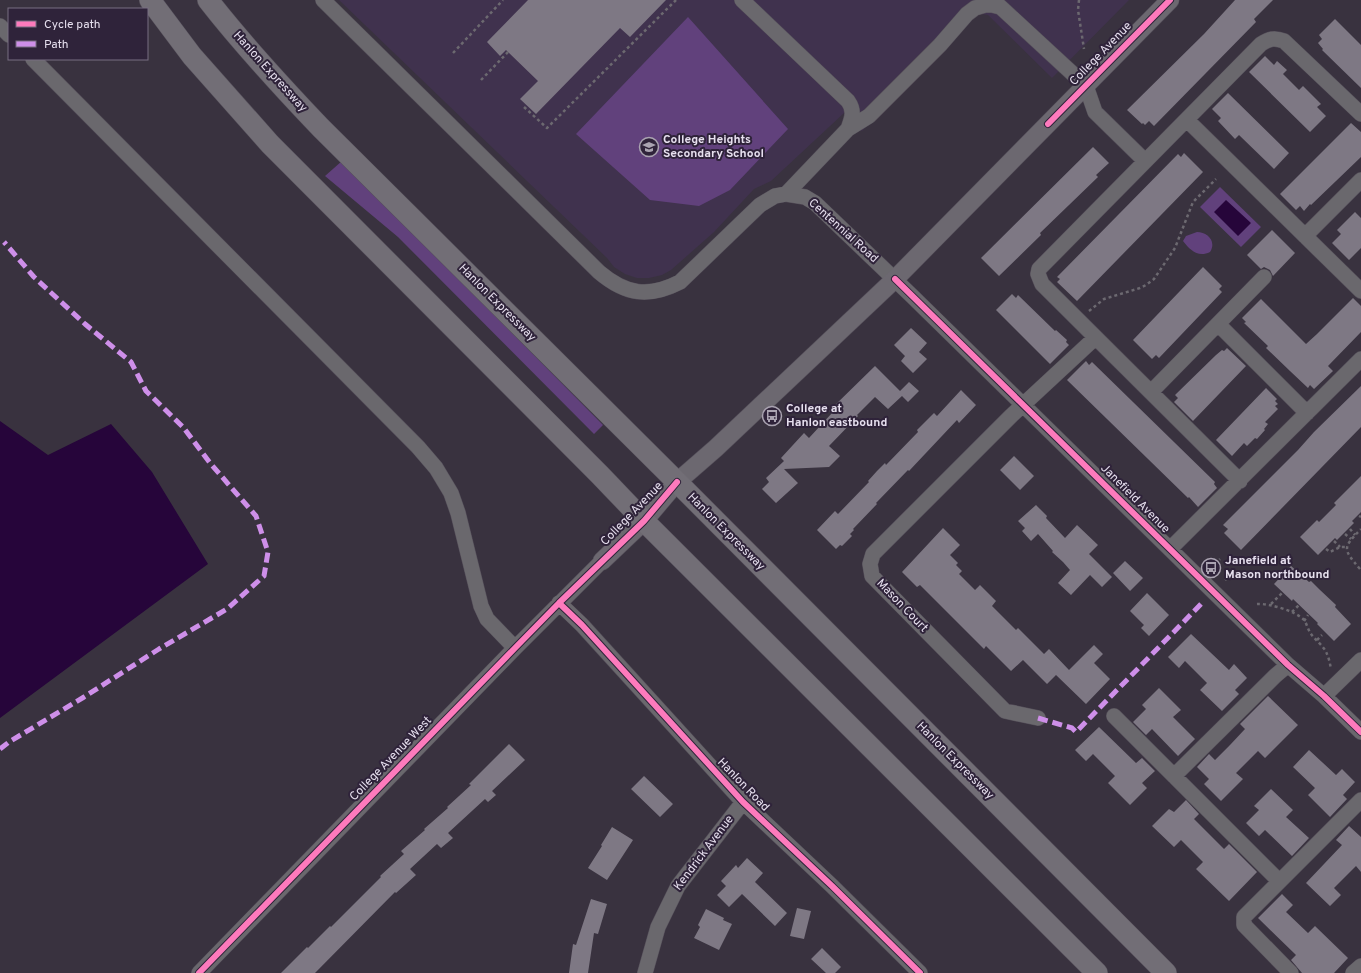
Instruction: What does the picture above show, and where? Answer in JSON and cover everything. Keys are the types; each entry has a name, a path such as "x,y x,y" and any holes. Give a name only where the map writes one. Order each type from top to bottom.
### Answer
{"highway":[{"path":"150,0 192,56 270,144 644,521 1097,973"},
{"name":"Hanlon Expressway","path":"208,0 226,24 272,77 321,128 677,482 1166,973"}],"main road":[{"name":"College Avenue","path":"602,561 644,521 677,482 716,448 895,279 1170,0"}],"street":[{"path":"323,0 599,272 611,282 627,290 640,292 655,291 668,288 680,282 760,205 776,196 786,194 848,129 869,116 940,45 967,14 975,8 985,5 992,5 1000,2 1086,86 1095,112 1145,161"},
{"path":"742,0 848,101 852,107 852,118 848,129"},
{"path":"0,26 8,34"},
{"path":"1240,481 1042,284 1038,274 1039,269 1261,44 1271,38 1284,41 1361,114"},
{"path":"34,60 418,447 436,468 451,493 458,513 480,606 487,619 515,648"},
{"path":"1187,120 1361,291"},
{"path":"1305,236 1361,180"},
{"name":"Centennial Road","path":"786,194 805,198 815,203 895,279"},
{"path":"1151,392 1264,277"},
{"name":"Janefield Avenue","path":"895,279 1288,665 1324,696 1361,732"},
{"path":"1218,324 1307,413"},
{"name":"Mason Court","path":"1038,718 1005,711 872,576 870,564 873,554 1023,404 1095,338"},
{"path":"1170,549 1361,359"},
{"name":"College Avenue West","path":"198,973 559,603 602,561"},
{"name":"Hanlon Road","path":"559,603 582,625 743,802 832,886 920,973"},
{"path":"1324,696 1361,660"},
{"path":"1174,776 1288,665"},
{"path":"1114,716 1279,881"},
{"path":"1291,973 1244,925 1243,921 1246,914 1361,800"},
{"name":"Kendrick Avenue","path":"645,973 658,927 678,886 743,802"},
{"path":"1353,973 1361,966"}],"path":[{"path":"453,53 503,0"},
{"path":"524,106 547,128 676,0"},
{"path":"1079,0 1078,10 1084,49"},
{"path":"481,80 509,51"},
{"path":"1078,320 1100,301 1108,297 1140,288 1154,279 1175,248 1193,202 1216,179"},
{"path":"1350,529 1355,535"},
{"path":"1360,568 1347,552 1346,547 1351,539 1361,529"},
{"path":"1345,534 1351,539"},
{"path":"1334,541 1340,547"},
{"path":"1326,549 1330,552 1340,547 1346,547"},
{"path":"1212,568 1220,559"},
{"path":"1225,580 1229,576"},
{"path":"1270,604 1282,593"},
{"path":"1257,604 1270,604 1292,612 1304,620 1310,633 1327,653 1332,673"},
{"path":"1292,612 1298,605"},
{"path":"1304,620 1308,615"},
{"path":"1317,640 1322,635"}],"shaded area":[{"name":"College Heights Secondary School","path":"339,0 1129,0 1052,78 988,15 978,15 862,131 844,113 771,181 754,189 714,232 671,270 662,275 649,278 637,278 625,274 614,267 607,258"},
{"path":"688,17 788,129 730,190 699,206 650,200 576,134"},
{"path":"342,161 603,425 594,434 398,237 325,176"},
{"path":"1220,187 1261,227 1241,247 1200,207"},
{"path":"1226,200 1251,223 1238,236 1214,212"},
{"path":"1197,232 1207,235 1212,241 1212,248 1210,252 1206,254 1198,254 1191,250 1183,241 1186,236"},
{"path":"0,421 48,455 111,424 152,472 208,564 0,718"}],"building":[{"path":"528,0 666,0 630,37 620,28 536,114 520,99 538,81 506,50 500,56 487,42"},
{"path":"1235,0 1273,0 1254,19 1256,22 1154,126 1149,121 1145,125 1143,123 1142,124 1127,110 1204,34"},
{"path":"1335,19 1361,45 1361,88 1322,50 1323,49 1318,43 1322,39 1319,35"},
{"path":"1265,56 1274,65 1277,61 1287,70 1283,74 1299,90 1303,86 1321,104 1317,107 1326,116 1310,132 1249,72"},
{"path":"1228,93 1289,153 1274,169 1239,135 1235,139 1218,121 1221,118 1212,109"},
{"path":"1351,123 1361,132 1361,157 1304,211 1300,206 1296,210 1280,194"},
{"path":"1093,147 1109,163 1096,175 1098,177 1040,233 1041,235 999,276 981,258"},
{"path":"1184,153 1203,172 1077,301 1057,282 1060,279 1057,277 1178,154 1181,157"},
{"path":"1355,212 1361,218 1361,248 1349,260 1332,243 1341,234 1337,230"},
{"path":"1272,230 1295,253 1273,276 1270,270 1264,267 1261,269 1247,255"},
{"path":"1203,267 1222,286 1219,289 1222,292 1159,358 1156,355 1152,359 1133,340"},
{"path":"1012,294 1016,298 1018,295 1055,331 1056,330 1067,340 1066,342 1069,345 1050,364 996,310"},
{"path":"1353,298 1361,306 1361,332 1328,366 1333,371 1314,389 1310,385 1308,388 1266,348 1268,346 1244,323 1246,322 1242,318 1261,299 1306,344"},
{"path":"911,328 927,343 919,352 927,359 913,373 901,361 905,356 894,345"},
{"path":"1227,348 1246,366 1193,421 1174,402 1178,398 1175,395 1216,355"},
{"path":"1086,361 1089,365 1092,362 1215,482 1214,484 1217,488 1198,507 1067,380"},
{"path":"875,366 900,391 909,382 919,391 908,402 902,396 888,409 875,397 829,446 840,456 829,467 784,469 798,483 776,503 762,489 769,482 766,478 784,461 781,458 804,433 809,438 832,413 829,411"},
{"path":"1361,386 1361,427 1241,550 1224,533 1228,529 1223,525"},
{"path":"1266,388 1277,399 1275,401 1278,404 1275,406 1278,409 1265,422 1268,424 1257,439 1255,438 1247,446 1244,443 1232,456 1216,440"},
{"path":"961,390 976,405 959,423 957,420 909,471 908,470 853,529 854,530 850,534 852,536 842,546 840,545 836,549 817,530 835,511 838,514 869,482 868,481 877,471 885,463 886,465 918,432 917,430 934,413 937,416"},
{"path":"1014,456 1034,476 1020,490 1000,470"},
{"path":"1361,476 1361,512 1352,521 1354,523 1337,540 1335,538 1318,555 1300,537 1317,520 1319,522 1336,505 1334,503"},
{"path":"1036,505 1065,538 1077,525 1098,545 1089,554 1112,577 1102,587 1090,575 1071,595 1058,583 1070,570 1052,552 1053,551 1038,534 1031,541 1022,531 1025,528 1018,521"},
{"path":"943,528 960,545 950,555 958,563 956,565 962,571 959,574 975,590 980,585 996,601 992,606 1016,630 1018,628 1044,654 1049,649 1069,670 1094,645 1103,654 1094,663 1110,679 1086,704 1056,675 1047,684 1023,660 1011,671 986,646 984,649 920,585 917,587 902,572"},
{"path":"1125,561 1143,578 1130,591 1113,573"},
{"path":"1291,566 1309,582 1311,581 1336,605 1335,607 1351,624 1334,641 1293,599 1292,601 1274,584"},
{"path":"1147,593 1169,615 1149,636 1141,628 1144,625 1130,611"},
{"path":"1191,634 1229,670 1234,664 1247,678 1235,690 1239,694 1222,711 1200,690 1207,683 1185,661 1179,668 1168,657"},
{"path":"1159,688 1181,710 1173,717 1195,739 1178,756 1152,729 1146,735 1133,722 1146,709 1142,705"},
{"path":"1268,696 1298,725 1265,758 1258,751 1236,773 1243,779 1221,801 1204,784 1209,779 1197,767 1209,754 1215,760 1230,745 1245,729 1240,724"},
{"path":"1099,727 1136,763 1142,758 1155,771 1142,783 1147,788 1130,805 1108,783 1115,776 1093,754 1086,761 1075,750"},
{"path":"509,744 525,760 492,791 496,795 488,802 485,799 448,833 453,838 441,848 437,844 410,869 416,875 396,893 395,892 315,973 281,973 307,947 308,948 330,926 331,927 381,877 380,876 404,854 401,851 448,808 447,807 471,785 469,784"},
{"path":"1309,750 1336,775 1342,769 1355,782 1343,795 1347,799 1330,817 1308,795 1315,788 1293,767"},
{"path":"644,776 673,804 660,817 631,789"},
{"path":"1271,789 1293,810 1286,817 1309,838 1292,856 1265,830 1259,836 1246,823 1259,810 1254,806"},
{"path":"1186,800 1199,814 1194,819 1224,849 1229,844 1257,872 1229,901 1196,869 1203,862 1181,840 1174,847 1152,826 1169,809 1174,812"},
{"path":"1349,826 1361,837 1361,872 1356,866 1334,888 1341,895 1330,906 1306,883 1342,845 1336,840"},
{"path":"612,827 633,840 607,880 588,868"},
{"path":"747,858 763,873 755,882 787,913 775,926 742,894 729,907 717,895 726,886 721,881 736,865 738,868"},
{"path":"1282,894 1293,905 1286,912 1308,933 1315,926 1348,958 1334,973 1302,973 1291,960 1296,955 1258,918"},
{"path":"591,899 607,904 598,934 594,933 588,973 569,973 573,944 576,945"},
{"path":"797,908 811,911 804,939 790,936"},
{"path":"706,909 732,924 719,950 694,938 700,927 698,925"},
{"path":"822,948 841,967 835,973 826,973 811,959"}],"marked path":[{"path":"0,749 159,649 227,609 264,576 268,552 256,516 210,463 183,427 146,391 131,362 85,324 34,277 4,242"},
{"path":"1038,718 1072,728 1076,732 1202,603"}],"cycle path":[{"path":"1048,124 1170,0"},
{"path":"895,279 1288,665 1324,696 1361,732"},
{"path":"199,973 559,603 644,521 677,482"},
{"path":"559,603 582,625 743,802 832,886 920,973"}],"place":[{"name":"College Heights Secondary School","path":"649,147"},
{"name":"College at Hanlon eastbound","path":"772,416"},
{"name":"Janefield at Mason northbound","path":"1211,568"}]}
